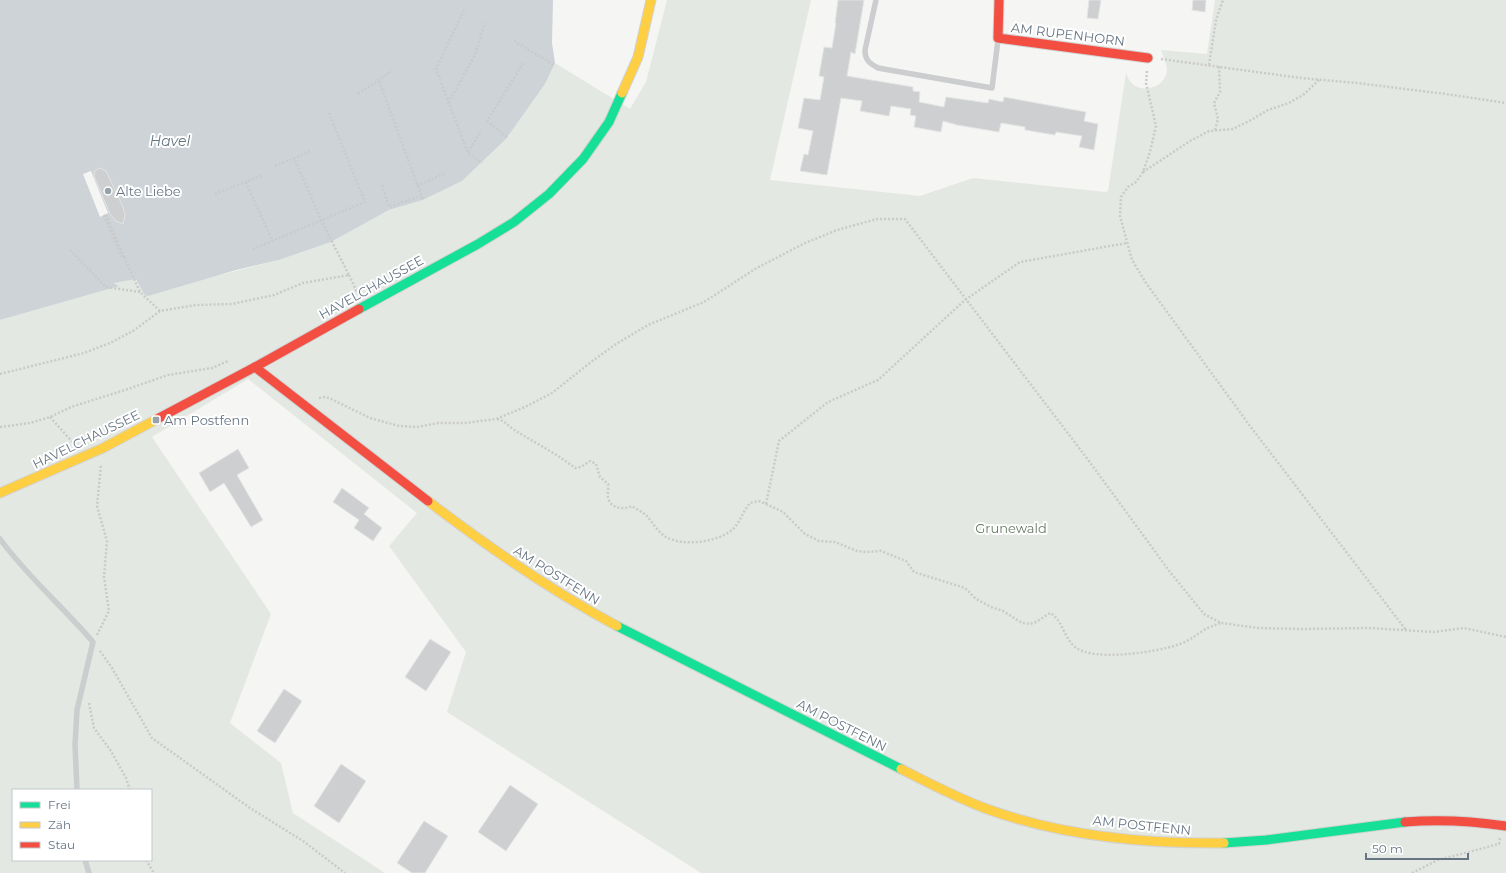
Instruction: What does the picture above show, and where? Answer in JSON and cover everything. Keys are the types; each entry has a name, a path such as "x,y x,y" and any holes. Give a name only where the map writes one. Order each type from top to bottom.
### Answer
{"street":[{"name":"HAVELCHAUSSEE","path":"0,494 103,448 255,367 430,269 478,244 514,222 549,194 583,159 609,122 638,57 651,0"},
{"name":"AM RUPENHORN","path":"999,0 998,38 1148,58"},
{"name":"AM POSTFENN","path":"255,367 470,533 515,565 587,610 942,789 988,809 1069,830 1158,843 1218,844 1266,840 1412,822 1460,820 1506,826"}],"lane":[{"path":"876,0 865,50 865,57 869,63 878,68 992,88 998,38"},
{"path":"0,539 40,585 75,620 93,642 77,710 77,789"},
{"path":"85,861 89,873"}],"path":[{"path":"1209,65 1216,20 1223,0"},
{"path":"464,10 436,70 468,153 482,163"},
{"path":"448,103 475,55 484,23"},
{"path":"514,41 554,65"},
{"path":"1406,630 1250,426 1146,283 1132,260 1127,243 1120,216 1121,197 1128,187 1136,182 1143,172 1150,152 1156,126 1146,83 1148,58 1219,66 1302,78 1446,94 1506,103"},
{"path":"507,138 487,122 524,62"},
{"path":"1215,130 1218,119 1214,103 1220,92 1219,66"},
{"path":"358,94 379,81 392,70"},
{"path":"1143,172 1190,141 1209,131 1233,129 1268,110 1289,103 1303,95 1320,79"},
{"path":"379,81 423,200"},
{"path":"253,249 365,202 329,113"},
{"path":"468,153 481,131"},
{"path":"275,166 311,151"},
{"path":"294,158 321,220 364,306"},
{"path":"417,186 446,173"},
{"path":"215,194 263,175"},
{"path":"246,182 272,240"},
{"path":"382,186 389,207 421,196"},
{"path":"105,215 122,257 124,256 140,292 160,311"},
{"path":"310,408 317,399 325,397 370,418 400,426 466,423 496,418 527,406 552,393 616,344 648,325 704,302 755,269 805,243 837,230 877,219 905,220 1089,460 1189,596 1204,614 1221,623 1259,628 1369,628 1434,632 1464,628 1506,636"},
{"path":"766,504 779,441 828,402 878,380 965,300 1020,262 1127,243"},
{"path":"70,250 106,287 140,292"},
{"path":"0,374 84,352 110,343 133,331 160,311 196,305 232,304 274,295 303,284 348,275"},
{"path":"0,427 30,423 50,417 71,406 168,375 212,368 228,361"},
{"path":"50,417 67,434 84,456"},
{"path":"496,418 501,419 520,433 566,460 575,468 581,467 590,461 596,464 600,477 608,484 608,500 616,508 632,506 646,515 660,532 675,541 698,542 713,539 725,534 738,524 750,503 759,502 783,512 812,538 819,541 835,542 857,551 881,551 906,561 914,572 965,588 976,599 991,607 1003,611 1022,622 1030,624 1050,613 1058,620 1061,629 1075,647 1090,654 1152,652 1178,645 1221,623"},
{"path":"103,448 97,506 107,540 104,577 109,611 93,642 112,668 152,738 250,808 303,841 345,873"},
{"path":"83,683 94,728 111,751 126,778 130,789"},
{"path":"1412,873 1438,860 1499,844 1500,838"},
{"path":"147,861 154,873"}],"green space":[{"name":"Grunewald","path":"667,0 811,0 770,180 920,196 973,178 1105,192 1108,191 1126,73 1129,80 1135,86 1141,88 1153,87 1159,84 1166,75 1167,68 1161,50 1207,54 1215,0 1506,0 1506,873 701,873 447,712 466,652 389,546 417,513 248,379 152,437 271,614 230,723 281,763 293,813 385,873 0,873 0,320 118,286 114,282 136,279 144,294 279,260 331,242 389,210 423,200 462,181 506,139 545,84 555,63 630,109 646,82"}],"water":[{"name":"Havel","path":"0,0 553,0 552,43 555,63 545,84 506,139 462,181 423,200 389,210 331,242 279,260 236,270 148,296 144,294 136,279 114,283 119,286 0,320"}],"pier":[{"path":"91,171 108,213 100,217 83,174"}],"building":[{"path":"838,0 864,0 855,54 851,52 847,76 913,87 913,91 920,92 919,102 944,107 946,97 988,103 989,99 1003,102 1004,97 1086,112 1084,121 1098,124 1094,150 1079,147 1082,136 1056,132 1055,135 1025,130 1025,127 1001,123 999,132 957,125 943,121 941,132 914,127 916,116 910,115 911,109 891,106 889,116 860,111 862,101 841,98 827,175 800,171 804,154 808,155 813,131 798,128 804,98 820,100 824,77 819,76 824,47 832,48"},
{"path":"1089,0 1101,0 1098,19 1087,18"},
{"path":"1193,0 1206,0 1205,12 1192,10"},
{"name":"Alte Liebe","path":"100,168 106,171 123,207 125,215 123,224 116,221 110,214 94,176 95,171"},
{"path":"238,449 249,468 237,475 263,520 251,527 224,483 210,492 199,473"},
{"path":"342,488 369,508 364,514 382,528 373,541 354,528 359,520 333,502"},
{"path":"430,639 451,652 426,691 405,677"},
{"path":"284,689 302,701 275,743 257,731"},
{"path":"341,764 366,781 339,823 314,806"},
{"path":"510,785 538,804 506,851 478,832"},
{"path":"424,821 448,836 425,873 412,873 397,863"}],"traffic: fast":[{"path":"359,309 478,244 514,222 549,194 583,159 609,122 622,93"},
{"path":"617,626 901,769"},
{"path":"1224,843 1266,840 1405,822"}],"traffic: slow":[{"path":"622,93 638,57 651,0"},
{"path":"0,493 103,448 159,418"},
{"path":"428,501 473,535 544,583 617,626"},
{"path":"901,769 976,805 1045,826 1074,832 1134,840 1224,843"}],"traffic: jam":[{"path":"999,0 998,38 1148,58"},
{"path":"159,418 359,309"},
{"path":"255,367 428,501"},
{"path":"1405,822 1456,821 1506,826"}],"place":[{"name":"Alte Liebe","path":"108,191"},
{"name":"Am Postfenn","path":"156,420"}]}
